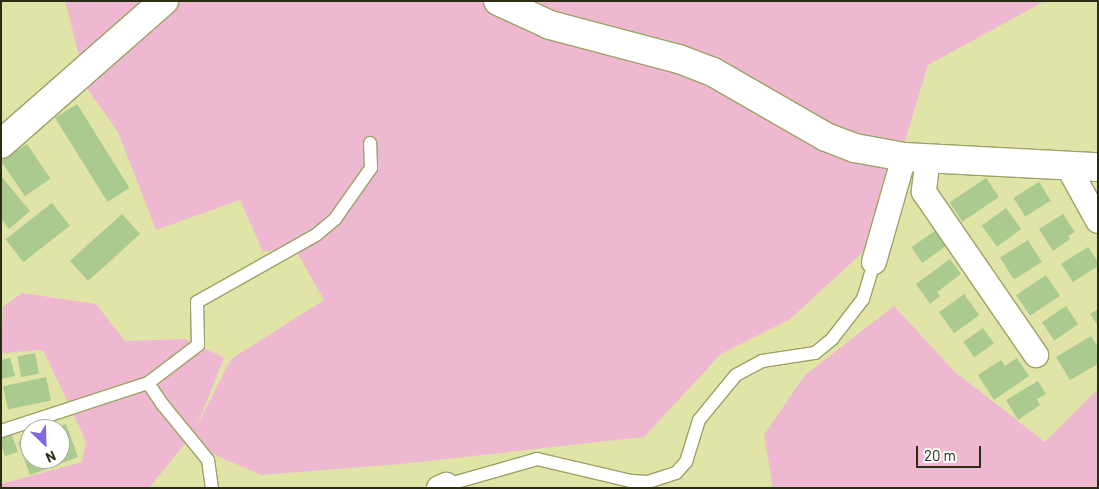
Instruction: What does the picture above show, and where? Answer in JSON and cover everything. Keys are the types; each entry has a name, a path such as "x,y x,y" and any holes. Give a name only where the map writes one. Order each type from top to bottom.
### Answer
{"street":[{"path":"1,144 164,1"},
{"path":"498,1 550,25 679,59 713,72 742,86 826,138 855,148 916,157 1098,167"},
{"path":"874,262 916,157"},
{"path":"916,157 924,192 1036,355"},
{"path":"1067,165 1098,220"}],"lane":[{"path":"1,431 148,383 198,345 197,302 316,235 335,220 371,168 370,143"},
{"path":"442,486 537,459 631,481 648,482 676,473 686,462 699,420 736,376 762,361 815,353 832,339 863,299 874,262"},
{"path":"148,383 163,405 208,460 212,488"}],"shaded area":[{"path":"65,1 1045,1 928,65 874,242 789,320 721,354 644,437 401,464 261,475 199,448 192,435 149,488 1,488 1,484 56,469 70,469 70,465 82,462 86,441 43,350 1,353 3,307 22,293 96,304 125,341 186,339 224,358 197,426 231,359 324,300 294,247 263,252 240,200 156,230 118,132 88,90"},
{"path":"894,306 955,372 1045,442 1098,389 1098,488 773,488 764,435 805,375"}],"building":[{"path":"77,104 129,188 107,202 55,118"},
{"path":"27,144 50,179 25,196 1,161"},
{"path":"1,176 30,211 9,229 1,219"},
{"path":"986,178 999,197 962,222 950,203"},
{"path":"1039,182 1051,201 1025,217 1014,198"},
{"path":"52,203 70,226 23,262 6,239"},
{"path":"1006,208 1021,229 997,247 982,226"},
{"path":"122,214 140,234 88,281 70,261"},
{"path":"1063,214 1075,232 1068,236 1070,239 1053,251 1039,229"},
{"path":"936,230 947,246 922,263 911,247"},
{"path":"1028,240 1042,262 1014,280 1000,257"},
{"path":"1088,247 1098,262 1098,266 1073,282 1061,264"},
{"path":"950,259 961,274 937,292 940,296 930,304 916,284"},
{"path":"1046,275 1060,296 1030,316 1016,295"},
{"path":"964,294 979,315 954,333 939,312"},
{"path":"1066,306 1078,324 1054,340 1042,322"},
{"path":"1098,309 1098,326 1090,314"},
{"path":"983,328 994,344 974,357 963,342"},
{"path":"1091,336 1098,347 1098,364 1070,380 1056,357"},
{"path":"35,353 39,374 21,377 17,356"},
{"path":"10,358 15,376 2,379 1,360"},
{"path":"1017,358 1029,376 994,400 978,375 1001,360 1005,366"},
{"path":"46,377 51,400 8,410 3,386"},
{"path":"1038,381 1046,394 1037,399 1040,405 1018,420 1006,400"},
{"path":"10,430 18,452 5,456 1,445 1,433"},
{"path":"70,435 78,457 70,460"},
{"path":"28,469 46,469 30,475"}]}
